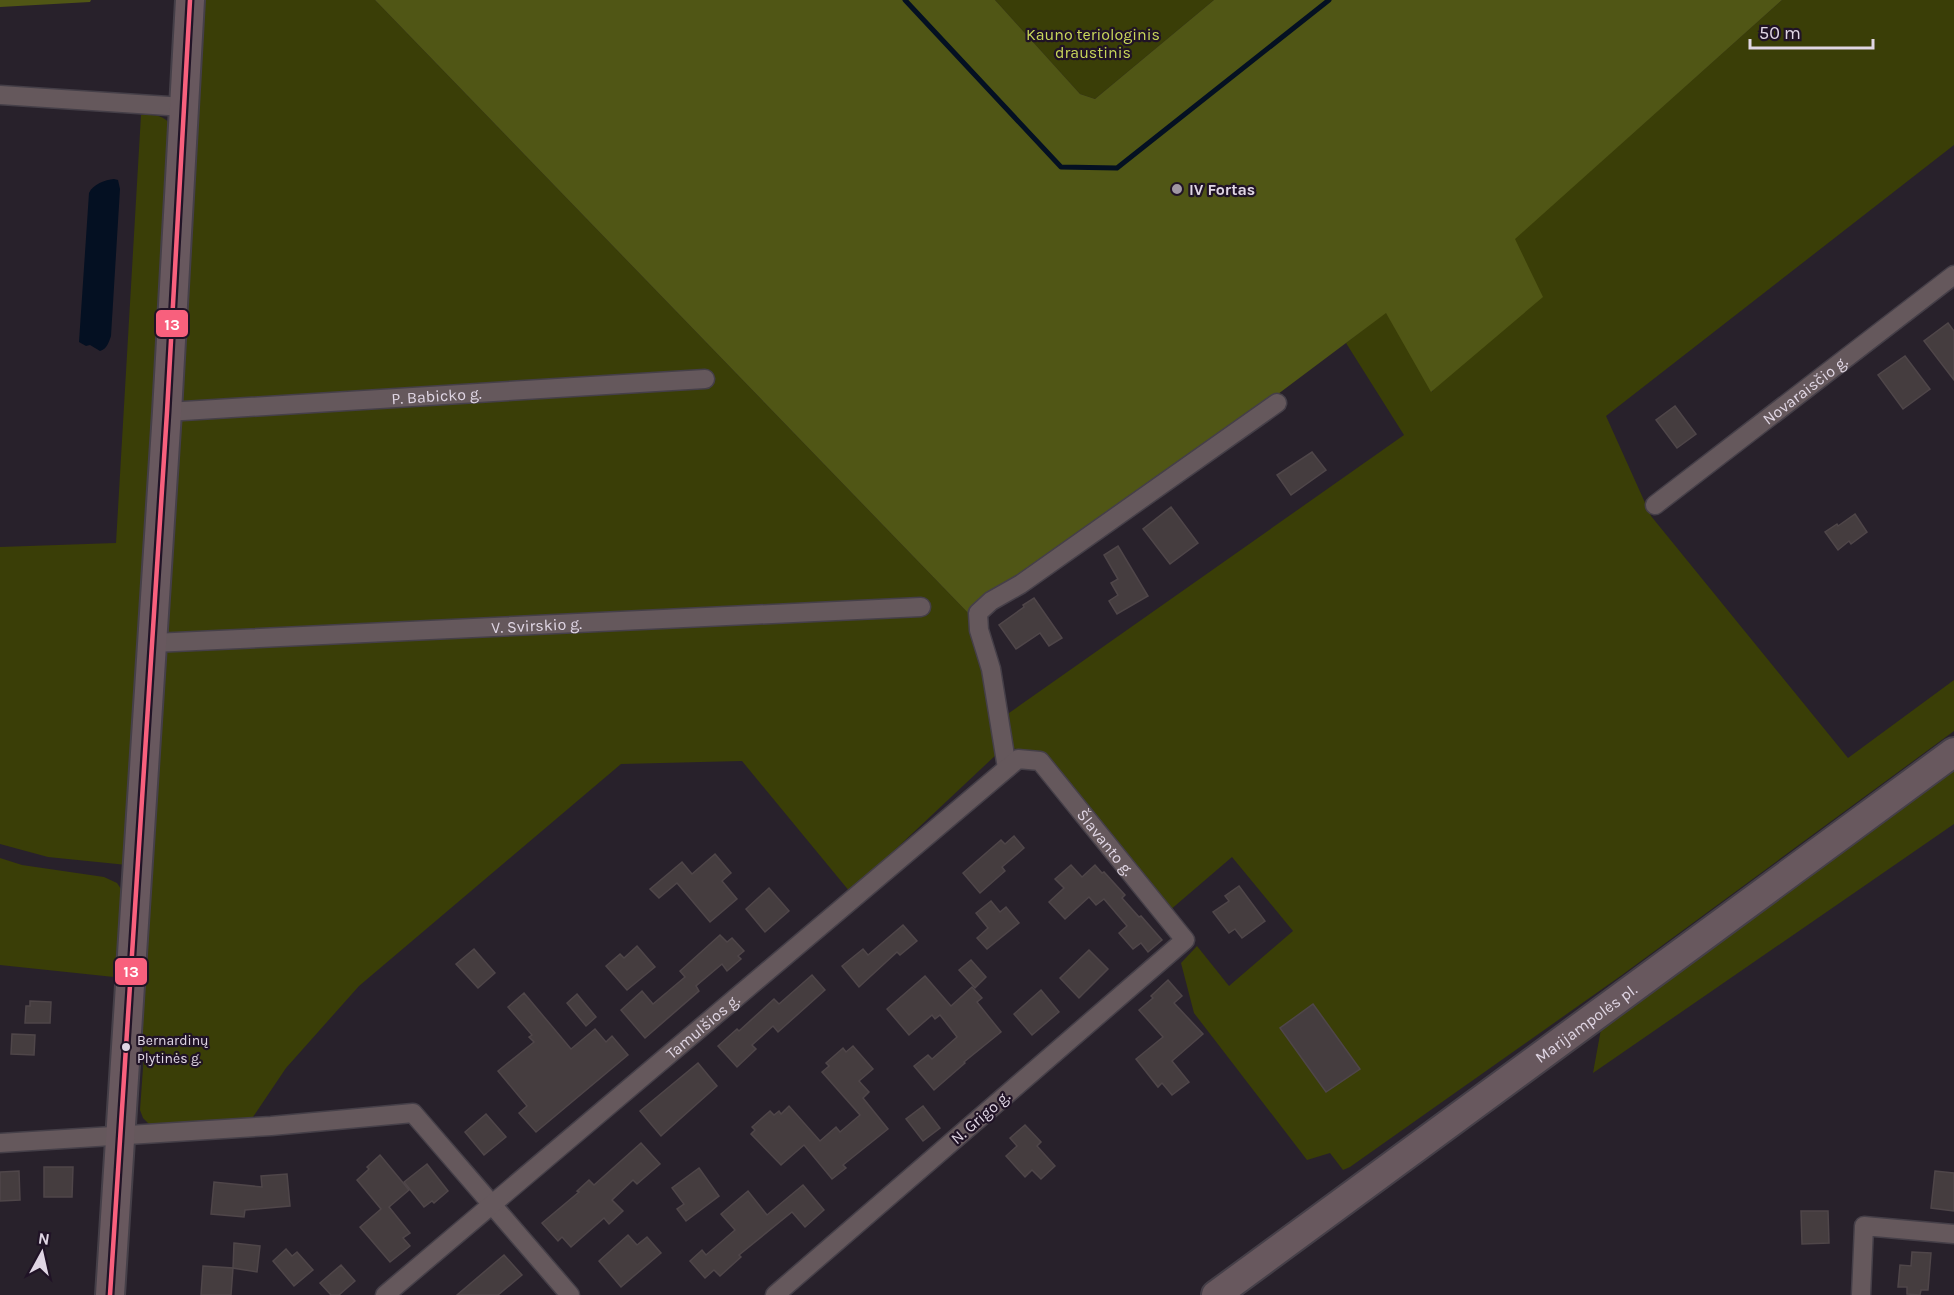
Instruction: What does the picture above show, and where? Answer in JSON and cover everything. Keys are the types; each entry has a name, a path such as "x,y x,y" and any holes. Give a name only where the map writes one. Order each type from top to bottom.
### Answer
{"main road":[{"path":"110,1295 168,412 190,0"},
{"name":"Marijampolės pl.","path":"1216,1295 1954,752"}],"street":[{"path":"0,95 184,107"},
{"name":"Novaraisčio g.","path":"1655,505 1954,275"},
{"name":"P. Babicko g.","path":"168,412 705,378"},
{"path":"1013,763 991,669 979,630 978,613 991,601 1021,584 1277,403"},
{"name":"V. Svirskio g.","path":"153,644 921,607"},
{"name":"Šlavanto g.","path":"1013,763 1040,761 1185,940"},
{"name":"Tamulšios g.","path":"385,1295 1013,763"},
{"name":"N. Grigo g.","path":"775,1295 1185,940"},
{"path":"0,1143 271,1126 413,1113 570,1295"},
{"path":"1861,1295 1864,1226 1954,1234"}],"green space":[{"path":"0,0 91,0 90,2 0,7"},
{"path":"202,0 375,0 971,616 998,753 850,892 742,761 621,764 359,986 286,1068 251,1120 150,1125 143,1118 140,1110 144,1054 139,1037"},
{"path":"375,0 995,0 1080,94 1095,99 1214,0 1782,0 1515,239 1543,297 1431,392 1386,313 1218,439 1057,547 978,607 971,616"},
{"name":"Kauno teriologinis draustinis","path":"995,0 1214,0 1095,99 1080,94"},
{"path":"1782,0 1954,0 1954,145 1606,416 1651,516 1848,758 1954,680 1954,731 1622,975 1350,1167 1343,1170 1330,1153 1307,1160 1194,1013 1181,963 1197,946 1229,986 1293,931 1232,857 1169,911 1046,754 1011,748 1009,713 1404,435 1346,343 1386,312 1432,392 1514,239"},
{"path":"141,115 160,117 169,123 127,865 48,857 0,844 0,547 116,543"},
{"path":"1954,771 1954,824 1593,1073 1601,1029"},
{"path":"0,858 22,865 104,877 117,883 123,892 114,977 0,965"}],"water":[{"path":"118,180 120,189 111,336 106,347 100,351 79,342 89,193 100,183"}],"building":[{"path":"1948,323 1954,331 1954,380 1924,341"},
{"path":"1905,356 1930,389 1903,409 1878,375"},
{"path":"1675,406 1696,434 1677,448 1656,420"},
{"path":"1312,452 1326,470 1291,495 1277,475"},
{"path":"1171,507 1198,543 1170,564 1143,529"},
{"path":"1855,514 1867,532 1851,544 1849,541 1838,550 1825,532"},
{"path":"1118,546 1148,596 1117,614 1109,601 1118,595 1111,583 1118,579 1104,555"},
{"path":"1034,598 1062,638 1049,646 1040,633 1016,649 999,625"},
{"path":"1014,836 1024,848 1002,867 1005,871 980,893 963,873 1001,840 1005,844"},
{"path":"715,854 731,873 722,881 737,899 710,922 677,883 659,898 650,889 682,862 692,874"},
{"path":"1071,865 1082,877 1095,865 1102,873 1104,872 1125,895 1122,898 1162,940 1148,952 1141,943 1133,949 1119,933 1127,926 1104,899 1096,905 1089,897 1065,919 1049,902 1064,888 1055,879"},
{"path":"1239,886 1265,921 1242,938 1235,929 1229,933 1213,912 1229,901 1225,896"},
{"path":"769,888 789,911 765,932 746,909"},
{"path":"991,901 1000,912 1006,907 1019,923 987,949 977,938 988,928 976,913"},
{"path":"903,925 917,941 900,955 897,952 859,987 842,966 863,949 868,955"},
{"path":"720,935 727,942 732,938 744,951 738,956 741,959 727,971 722,964 696,986 699,991 645,1038 621,1010 642,991 653,1004 685,977 680,971"},
{"path":"637,946 655,967 627,990 606,966 620,954 624,958"},
{"path":"474,949 495,973 478,988 456,964"},
{"path":"1089,950 1108,969 1079,998 1060,978"},
{"path":"971,960 986,977 975,988 959,970"},
{"path":"812,975 825,990 778,1032 773,1026 752,1045 756,1049 737,1067 718,1046 737,1029 739,1031 774,999 779,1004"},
{"path":"925,976 951,1006 972,987 982,998 977,1002 1001,1032 934,1090 914,1066 928,1055 932,1059 957,1037 940,1015 935,1019 932,1015 909,1035 887,1009"},
{"path":"1168,980 1182,996 1174,1003 1203,1034 1172,1061 1189,1082 1172,1095 1162,1083 1158,1087 1136,1059 1163,1037 1139,1010"},
{"path":"1041,990 1059,1012 1032,1035 1014,1014"},
{"path":"524,993 571,1049 595,1029 606,1042 612,1036 628,1055 536,1132 519,1113 527,1106 498,1071 534,1042 529,1037 532,1035 508,1007"},
{"path":"577,994 596,1017 586,1026 567,1003"},
{"path":"30,1001 51,1002 50,1023 25,1023 26,1006 30,1006"},
{"path":"1313,1004 1360,1069 1326,1092 1280,1028"},
{"path":"12,1034 35,1035 34,1055 11,1054"},
{"path":"853,1046 873,1069 859,1081 869,1092 863,1098 888,1129 843,1165 846,1168 832,1179 804,1145 781,1165 751,1134 755,1130 752,1127 770,1111 774,1115 779,1111 781,1114 789,1106 820,1141 836,1127 840,1132 860,1115 822,1072 829,1066 826,1063 843,1048 846,1052"},
{"path":"698,1063 717,1086 661,1136 640,1111"},
{"path":"923,1106 940,1128 923,1141 906,1119"},
{"path":"486,1114 506,1137 484,1155 465,1132"},
{"path":"1025,1125 1041,1142 1037,1146 1055,1166 1041,1179 1032,1170 1025,1177 1006,1156 1017,1146 1010,1138"},
{"path":"641,1143 660,1164 637,1184 633,1180 612,1200 623,1211 609,1224 604,1218 571,1247 562,1237 558,1241 542,1223 579,1192 577,1191 589,1180 594,1185"},
{"path":"380,1155 409,1190 389,1207 410,1233 403,1238 410,1246 390,1262 360,1227 381,1209 357,1180"},
{"path":"427,1164 448,1191 434,1203 432,1201 424,1207 404,1182"},
{"path":"44,1167 73,1167 72,1197 44,1197"},
{"path":"699,1168 719,1196 686,1221 677,1209 684,1204 672,1188"},
{"path":"19,1171 20,1200 0,1201 0,1172"},
{"path":"1935,1171 1954,1173 1954,1211 1931,1208"},
{"path":"287,1174 290,1206 245,1210 244,1217 211,1214 214,1182 262,1187 261,1176"},
{"path":"803,1185 824,1210 805,1227 792,1212 739,1255 741,1257 720,1276 714,1270 705,1278 690,1261 702,1250 706,1255 735,1230 721,1214 748,1191 767,1215"},
{"path":"1801,1211 1828,1211 1829,1243 1802,1244"},
{"path":"628,1235 637,1245 647,1237 661,1253 621,1287 599,1261"},
{"path":"234,1243 260,1246 257,1272 233,1268"},
{"path":"286,1249 292,1256 297,1252 313,1270 294,1286 273,1261"},
{"path":"1912,1252 1931,1253 1928,1290 1921,1290 1920,1295 1907,1294 1907,1287 1898,1287 1900,1265 1911,1266"},
{"path":"504,1255 522,1275 498,1295 457,1295"},
{"path":"341,1265 355,1281 339,1295 331,1295 320,1283"},
{"path":"203,1266 233,1268 231,1295 201,1295"}],"waterway":[{"path":"905,0 1061,167 1117,168 1329,0"}],"transit line":[{"name":"13","path":"110,1295 167,412 190,0"}],"place":[{"name":"IV Fortas","path":"1177,189"},
{"name":"Bernardinų Plytinės g.","path":"126,1047"}]}
